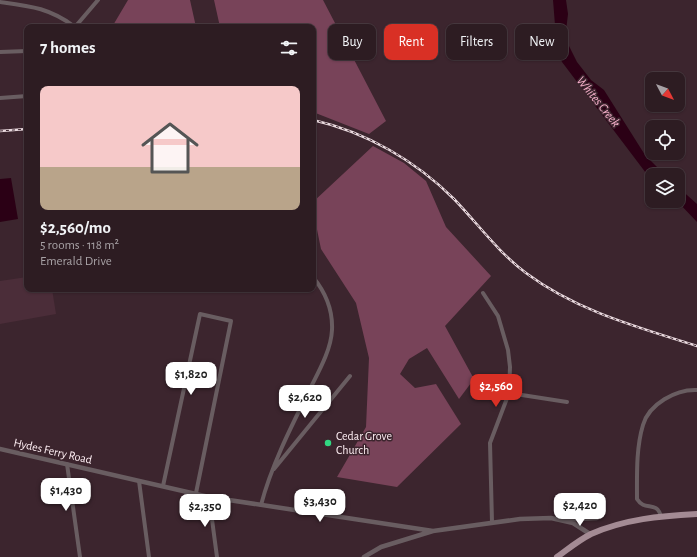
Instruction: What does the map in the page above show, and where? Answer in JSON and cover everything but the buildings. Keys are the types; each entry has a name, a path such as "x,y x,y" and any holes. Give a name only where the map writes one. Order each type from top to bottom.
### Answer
{"main road":[{"path":"557,557 590,534 617,524 661,516 697,514"}],"street":[{"path":"78,24 98,0"},
{"path":"0,2 31,6 47,10 70,24"},
{"path":"0,52 24,51"},
{"path":"0,98 24,96"},
{"path":"261,505 271,473 330,341 332,331 331,310 328,299 316,281"},
{"path":"483,293 498,316 508,350 509,393 490,443 489,455 492,522"},
{"path":"163,486 200,314 231,322 196,493"},
{"path":"271,473 350,376"},
{"path":"661,516 656,507 644,506 637,499 640,439 643,423 660,402 679,392 697,390"},
{"path":"509,393 567,402"},
{"name":"Hydes Ferry Road","path":"0,449 209,497 430,532"},
{"path":"67,464 80,557"},
{"path":"138,481 149,557"},
{"path":"209,497 217,557"},
{"path":"364,557 382,548 430,532 520,519 551,518 572,523 590,534"},
{"path":"560,520 597,518"}],"shaded area":[{"path":"128,0 190,0 195,24 114,24"},
{"path":"214,0 323,0 335,24 328,24 328,60 354,60 386,121 369,134 316,113 316,24 219,24"},
{"path":"373,146 404,163 426,181 446,227 491,276 445,326 474,379 459,399 427,348 409,359 400,374 415,388 436,384 461,424 397,487 337,477 366,427 369,358 356,303 321,249 316,225 316,199"},
{"path":"24,277 24,292 52,292 56,314 0,324 0,281"}],"water":[{"path":"553,0 566,0 568,14 567,24 555,24"},
{"name":"Whites Creek","path":"568,44 577,62 591,80 604,90 645,155 645,160 650,160 658,168 645,168 645,172 561,60 568,60"},
{"path":"11,178 18,219 0,222 0,179"},
{"path":"685,193 697,204 697,222 684,208 685,208"}],"railway":[{"path":"316,121 333,125 371,140 407,160 454,199 488,238 516,265 566,298 608,317 697,346"},
{"path":"0,131 24,129"}],"place":[{"name":"Cedar Grove Church","path":"328,443"}]}
